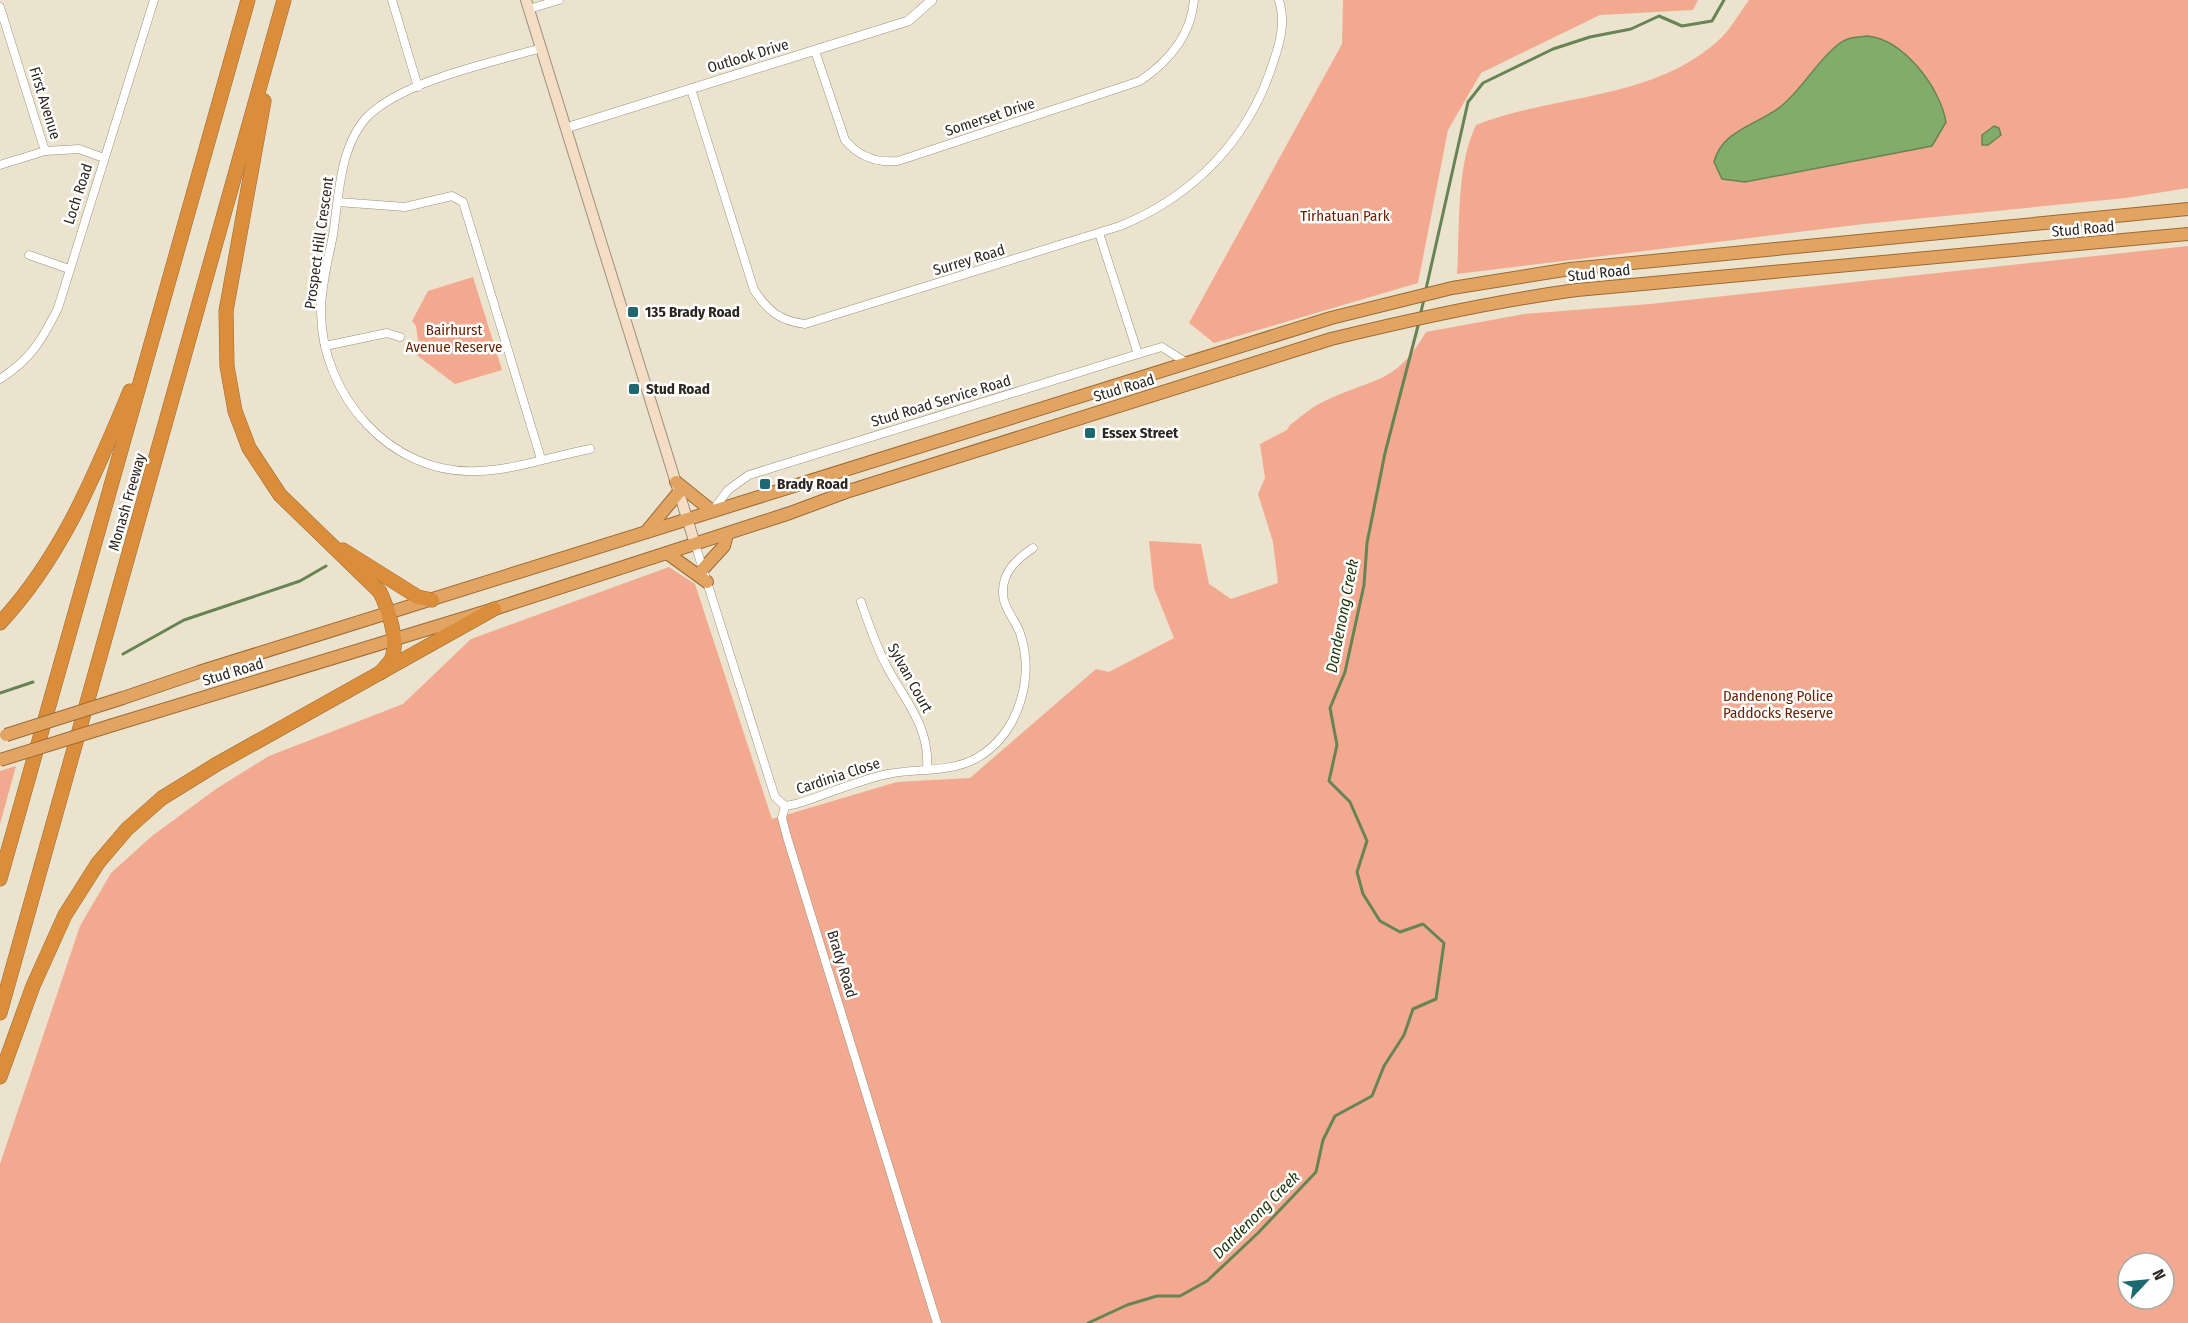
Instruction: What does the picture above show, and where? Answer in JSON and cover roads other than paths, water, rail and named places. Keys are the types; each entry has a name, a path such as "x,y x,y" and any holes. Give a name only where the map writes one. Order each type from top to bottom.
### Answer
{"highway":[{"name":"Monash Freeway","path":"0,879 249,0"},
{"name":"Monash Freeway","path":"0,1013 284,0"},
{"path":"279,18 226,311 226,366 235,411 249,448 280,495 380,592 388,614 393,639 392,657 380,673"},
{"name":"Stud Road","path":"3,736 712,511 1187,363 1398,300 1452,288 1570,269 2188,209"},
{"name":"Stud Road","path":"0,760 494,609 973,451 1331,339 1513,298 1577,290 2188,234"},
{"path":"0,623 41,576 62,539 90,486 152,338"},
{"path":"646,532 677,487 712,511"},
{"path":"703,569 724,546 727,534"},
{"path":"335,549 346,551 418,597 432,600"},
{"path":"667,553 707,582"},
{"path":"0,1077 33,986 65,915 98,863 127,829 162,798 217,764 494,609"}],"main road":[{"name":"Brady Road","path":"527,5 695,544"}],"street":[{"name":"Loch Road","path":"0,379 18,368 39,345 58,308 154,0"},
{"path":"392,0 418,87"},
{"path":"527,5 559,0"},
{"name":"Outlook Drive","path":"566,128 908,21 932,0"},
{"name":"Somerset Drive","path":"815,51 845,140 856,151 871,159 898,161 1140,81 1162,66 1172,54 1186,32 1194,0"},
{"name":"Surrey Road","path":"691,89 754,290 764,306 782,319 805,324 1099,233 1145,216 1168,202 1195,183 1222,155 1245,126 1271,70 1281,32 1279,0"},
{"name":"First Avenue","path":"0,7 45,151 79,149 104,158"},
{"path":"1,41 10,39"},
{"name":"Prospect Hill Crescent","path":"541,48 389,98 367,117 349,148 342,173 321,311 325,346 334,378 352,409 380,438 414,459 448,469 477,472 590,449"},
{"path":"0,165 45,151"},
{"path":"338,202 405,207 452,196 463,202 541,459"},
{"path":"1099,233 1138,354"},
{"path":"29,255 69,270"},
{"path":"325,346 387,333 400,337"},
{"name":"Stud Road Service Road","path":"712,511 728,490 749,476 1138,354 1162,347 1187,363"},
{"name":"Brady Road","path":"695,544 774,794 785,806 782,818 787,837 937,1323"},
{"name":"Cardinia Close","path":"785,806 888,774 954,767 977,758 999,741 1016,714 1025,681 1025,654 1019,630 1005,603 1003,586 1007,572 1033,548"},
{"name":"Sylvan Court","path":"861,603 885,664 919,719 928,755 927,769"}],"waterway":[{"name":"Dandenong Creek","path":"1426,289 1468,102 1483,83 1553,49 1590,37 1631,29 1659,16 1682,26 1712,21 1724,0"},
{"name":"Dandenong Creek","path":"1420,316 1424,299"},
{"name":"Dandenong Creek","path":"1088,1323 1127,1305 1157,1296 1180,1296 1207,1281 1258,1233 1316,1172 1323,1140 1335,1116 1372,1096 1384,1066 1404,1035 1413,1009 1436,999 1444,943 1423,924 1400,932 1380,921 1363,894 1357,872 1367,841 1350,802 1329,781 1337,745 1330,708 1345,672 1364,585 1367,543 1385,453 1419,322"},
{"path":"123,654 184,620 300,581 326,566"},
{"path":"0,693 33,682"}],"place":[{"name":"135 Brady Road","path":"633,312"},
{"name":"Stud Road","path":"634,389"},
{"name":"Essex Street","path":"1090,433"},
{"name":"Brady Road","path":"765,484"}],"park label":[{"name":"Tirhatuan Park","path":"1345,216"},
{"name":"Bairhurst Avenue Reserve","path":"454,338"},
{"name":"Dandenong Police Paddocks Reserve","path":"1778,704"}]}
